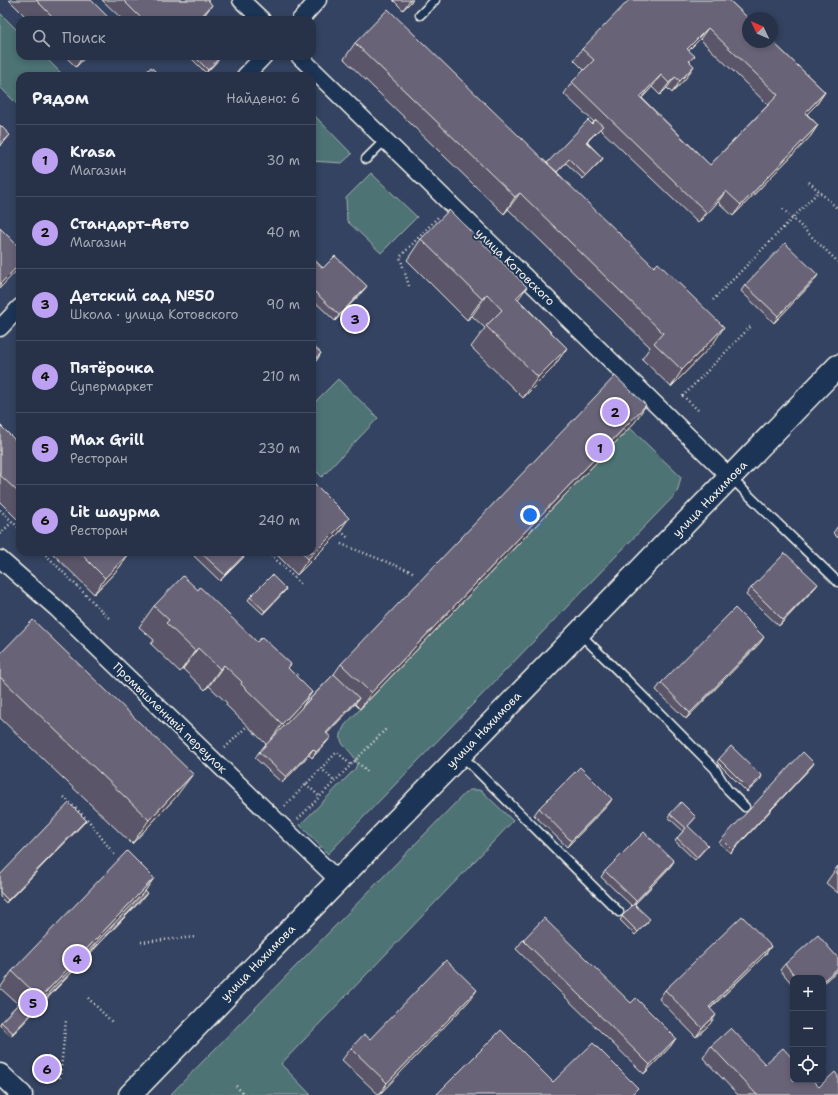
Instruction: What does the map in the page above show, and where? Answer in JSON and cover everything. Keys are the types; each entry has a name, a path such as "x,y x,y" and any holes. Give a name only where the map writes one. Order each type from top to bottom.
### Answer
{"main road":[{"name":"улица Нахимова","path":"130,1095 731,478 838,366"}],"street":[{"path":"242,0 258,16"},
{"path":"304,16 318,0"},
{"path":"249,72 260,60"},
{"name":"улица Котовского","path":"303,60 315,72"},
{"name":"улица Котовского","path":"316,73 731,478"},
{"path":"0,328 16,311"},
{"name":"Промышленный переулок","path":"0,559 56,608 338,880"},
{"path":"0,1074 22,1095"}],"lane":[{"path":"420,15 435,0"},
{"path":"366,159 385,140"},
{"path":"731,478 838,582"},
{"path":"579,633 715,769 727,789 745,807"},
{"path":"460,755 619,912"}],"path":[{"path":"809,182 838,209"},
{"path":"713,300 819,191"},
{"path":"409,286 400,257 451,205"},
{"path":"783,209 838,262"},
{"path":"698,410 683,396 752,325"},
{"path":"0,510 16,526"},
{"path":"0,534 12,522"},
{"path":"338,528 348,538"},
{"path":"341,544 415,573"},
{"path":"47,556 109,618"},
{"path":"272,556 302,585"},
{"path":"293,678 298,673"},
{"path":"214,760 247,726"},
{"path":"287,830 387,728"},
{"path":"274,818 337,752 351,765"},
{"path":"355,760 369,773"},
{"path":"321,768 335,782"},
{"path":"306,784 320,797"},
{"path":"64,797 89,821 116,857"},
{"path":"141,942 196,937"},
{"path":"88,998 113,1023"},
{"path":"60,1078 66,1020"},
{"path":"236,1086 245,1095"}],"green space":[{"path":"0,13 16,29 16,60 48,60 60,72 16,72 16,103 0,87"},
{"path":"316,117 352,154 342,163 316,161"},
{"path":"371,173 417,217 381,253 347,221 346,198"},
{"path":"338,379 378,418 322,477 316,471 316,401"},
{"path":"629,427 681,477 677,493 328,854 300,825 355,769 357,764 355,758 344,746 341,738 345,725"},
{"path":"470,790 479,790 483,792 513,821 281,1064 311,1095 170,1095 466,792"}],"building":[{"path":"36,0 91,0 107,16 52,16"},
{"path":"123,0 208,0 212,5 202,16 139,16"},
{"path":"629,0 729,0 742,12 742,48 778,48 778,47 825,92 805,113 818,125 741,205 726,191 706,212 572,82 594,60 582,49","holes":["708,28 778,95 710,165 640,97 661,75 669,83 675,77 680,81 694,66 689,61 695,56 687,49"]},
{"path":"388,9 654,267 658,263 724,327 682,370 654,343 663,333 520,193 515,197 355,43"},
{"path":"198,60 217,60 208,70"},
{"path":"151,67 156,72 147,72"},
{"path":"588,120 592,124 596,120 603,126 586,142 603,158 586,176 569,159 557,172 547,163"},
{"path":"0,125 10,135 0,145"},
{"path":"449,210 527,287 516,298 567,348 538,377 486,326 502,310 487,294 482,299 421,239"},
{"path":"0,228 16,244 16,268 0,284"},
{"path":"785,243 818,275 778,316 745,285"},
{"path":"335,256 367,286 339,315 316,293 316,262 323,268"},
{"path":"316,349 321,353 316,359"},
{"path":"615,376 646,405 371,693 341,664"},
{"path":"0,425 16,441 16,490 0,475"},
{"path":"316,485 349,518 316,551"},
{"path":"785,553 818,584 783,620 751,588"},
{"path":"83,556 126,556 105,578"},
{"path":"204,556 243,556 225,575"},
{"path":"272,575 286,589 265,611 250,597"},
{"path":"183,576 198,590 200,587 257,642 262,637 291,664 288,668 312,692 282,724 224,665 220,669 198,648 195,651 166,623 169,620 154,606"},
{"path":"735,608 764,637 690,713 661,683"},
{"path":"33,620 193,774 149,820 0,677 0,654"},
{"path":"334,674 359,698 326,733 331,737 316,752 313,749 286,777 259,752"},
{"path":"731,746 762,776 749,789 719,759"},
{"path":"803,752 814,763 733,850 722,839"},
{"path":"580,767 612,799 571,841 539,808"},
{"path":"681,802 696,817 688,826 708,845 697,857 677,838 686,828 670,814"},
{"path":"69,803 86,820 8,900 0,892 0,875"},
{"path":"644,832 674,861 636,901 605,871"},
{"path":"127,851 154,878 40,998 12,971"},
{"path":"838,866 838,874 834,871"},
{"path":"145,891 147,893 13,1033 1,1022 20,1002 31,1011"},
{"path":"634,904 650,919 638,932 622,916"},
{"path":"742,916 771,946 709,1007 716,1015 702,1028 665,990"},
{"path":"544,918 631,1003 636,998 676,1038 650,1065 523,940"},
{"path":"818,935 838,958 838,968 826,978 826,975 794,975 785,964"},
{"path":"446,960 477,990 387,1083 351,1048 364,1034 370,1039"},
{"path":"731,1028 765,1064 783,1048 790,1056 790,1083 815,1083 819,1087 823,1083 826,1083 826,1080 835,1072 838,1076 838,1095 757,1095 711,1046"},
{"path":"501,1030 553,1082 593,1043 638,1088 631,1095 436,1095"},
{"path":"48,1056 60,1067 51,1076 39,1065"}],"place":[{"name":"Детский сад №50","path":"355,319"},
{"name":"Стандарт-Авто","path":"615,412"},
{"name":"Krasa","path":"600,448"},
{"name":"Пятёрочка","path":"77,959"},
{"name":"Max Grill","path":"33,1003"},
{"name":"Lit шаурма","path":"47,1069"}]}
